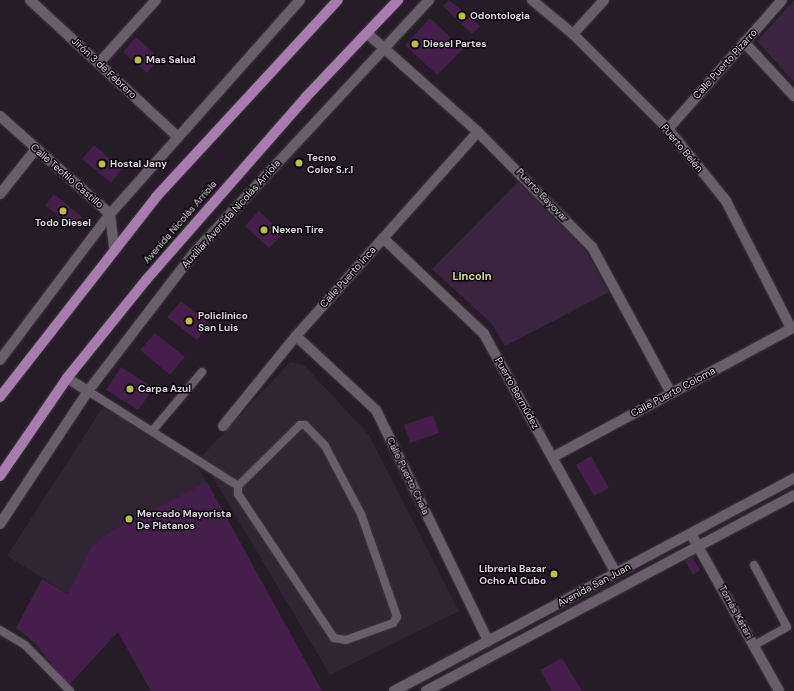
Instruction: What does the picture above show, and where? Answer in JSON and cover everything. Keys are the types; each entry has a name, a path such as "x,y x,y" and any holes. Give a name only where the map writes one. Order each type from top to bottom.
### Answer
{"main road":[{"path":"0,397 114,247 338,0"},
{"name":"Avenida Nicolás Arriola","path":"0,476 67,378 194,223 398,0"}],"street":[{"name":"Jirón 3 de Febrero","path":"30,0 178,137"},
{"path":"99,63 156,0"},
{"path":"0,360 110,214 300,0"},
{"name":"Auxiliar Avenida Nicolás Arriola","path":"0,524 88,391 193,254 382,48 429,0"},
{"name":"Puerto Belén","path":"532,0 573,34 668,129 726,201 793,327"},
{"path":"573,34 604,0"},
{"name":"Calle Puerto Pizarro","path":"668,129 782,0"},
{"name":"Puerto Bayovar","path":"367,33 382,48 478,132 592,247 671,393"},
{"path":"744,42 794,96"},
{"name":"Calle Teofilo Castillo","path":"0,116 110,214 114,247"},
{"name":"Calle Puerto Inca","path":"223,426 296,336 478,132"},
{"path":"0,194 36,149"},
{"name":"Puerto Bermúdez","path":"383,238 484,334 616,573"},
{"name":"Calle Puerto Coloma","path":"553,457 793,327"},
{"name":"Calle Puerto Chala","path":"296,336 376,410 488,641"},
{"path":"67,378 88,391"},
{"name":"Avenida San Juan","path":"394,691 794,478"},
{"name":"Avenida San Juan","path":"426,691 700,547 794,495"},
{"name":"Tomás Katari","path":"691,534 700,547 779,691"}],"lane":[{"path":"153,430 202,372"},
{"path":"88,391 153,430 238,486 240,499 334,638 346,640 396,620 361,514 324,446 305,425 296,428 238,486"},
{"path":"754,565 787,627 754,645"},
{"path":"0,630 25,644 70,691"}],"shaded area":[{"path":"794,0 794,82 757,41"},
{"path":"518,182 586,251 609,292 505,346 492,324 432,269"},
{"path":"290,362 304,365 369,435 459,611 330,675 201,457"},
{"name":"Mercado Mayorista De Platanos","path":"104,405 196,463 322,691 151,691 118,632 68,594 7,556"}],"building":[{"name":"Odontologia","path":"449,0 480,26 472,34 443,6"},
{"path":"430,18 463,49 437,75 405,45"},
{"path":"136,37 160,59 147,73 123,52"},
{"name":"Hostal Jany","path":"94,145 122,169 111,183 82,159"},
{"name":"Todo Diesel","path":"54,194 82,217 73,228 45,205"},
{"name":"Nexen Tire","path":"259,211 283,234 269,248 245,226"},
{"name":"Policlinico San Luis","path":"181,301 210,324 197,340 167,317"},
{"path":"155,333 185,357 170,375 140,350"},
{"name":"Carpa Azul","path":"121,367 154,388 138,410 106,390"},
{"path":"433,415 439,433 410,443 404,425"},
{"path":"591,456 609,488 594,496 576,465"},
{"name":"Mercado Mayorista De Platanos","path":"207,482 322,691 151,691 118,632 68,686 35,643 16,628 42,579 68,594 91,547 112,531"},
{"path":"692,556 700,570 693,575 685,561"},
{"path":"562,658 582,691 552,691 540,670"}],"place":[{"name":"Odontologia","path":"462,16"},
{"name":"Diesel Partes","path":"415,44"},
{"name":"Mas Salud","path":"138,60"},
{"name":"Tecno Color S.r.l","path":"299,163"},
{"name":"Hostal Jany","path":"102,164"},
{"name":"Todo Diesel","path":"63,211"},
{"name":"Nexen Tire","path":"264,230"},
{"name":"Policlinico San Luis","path":"189,321"},
{"name":"Carpa Azul","path":"130,389"},
{"name":"Mercado Mayorista De Platanos","path":"129,519"},
{"name":"Libreria Bazar Ocho Al Cubo","path":"554,574"}],"district":[{"name":"Lincoln","path":"472,276"}]}
